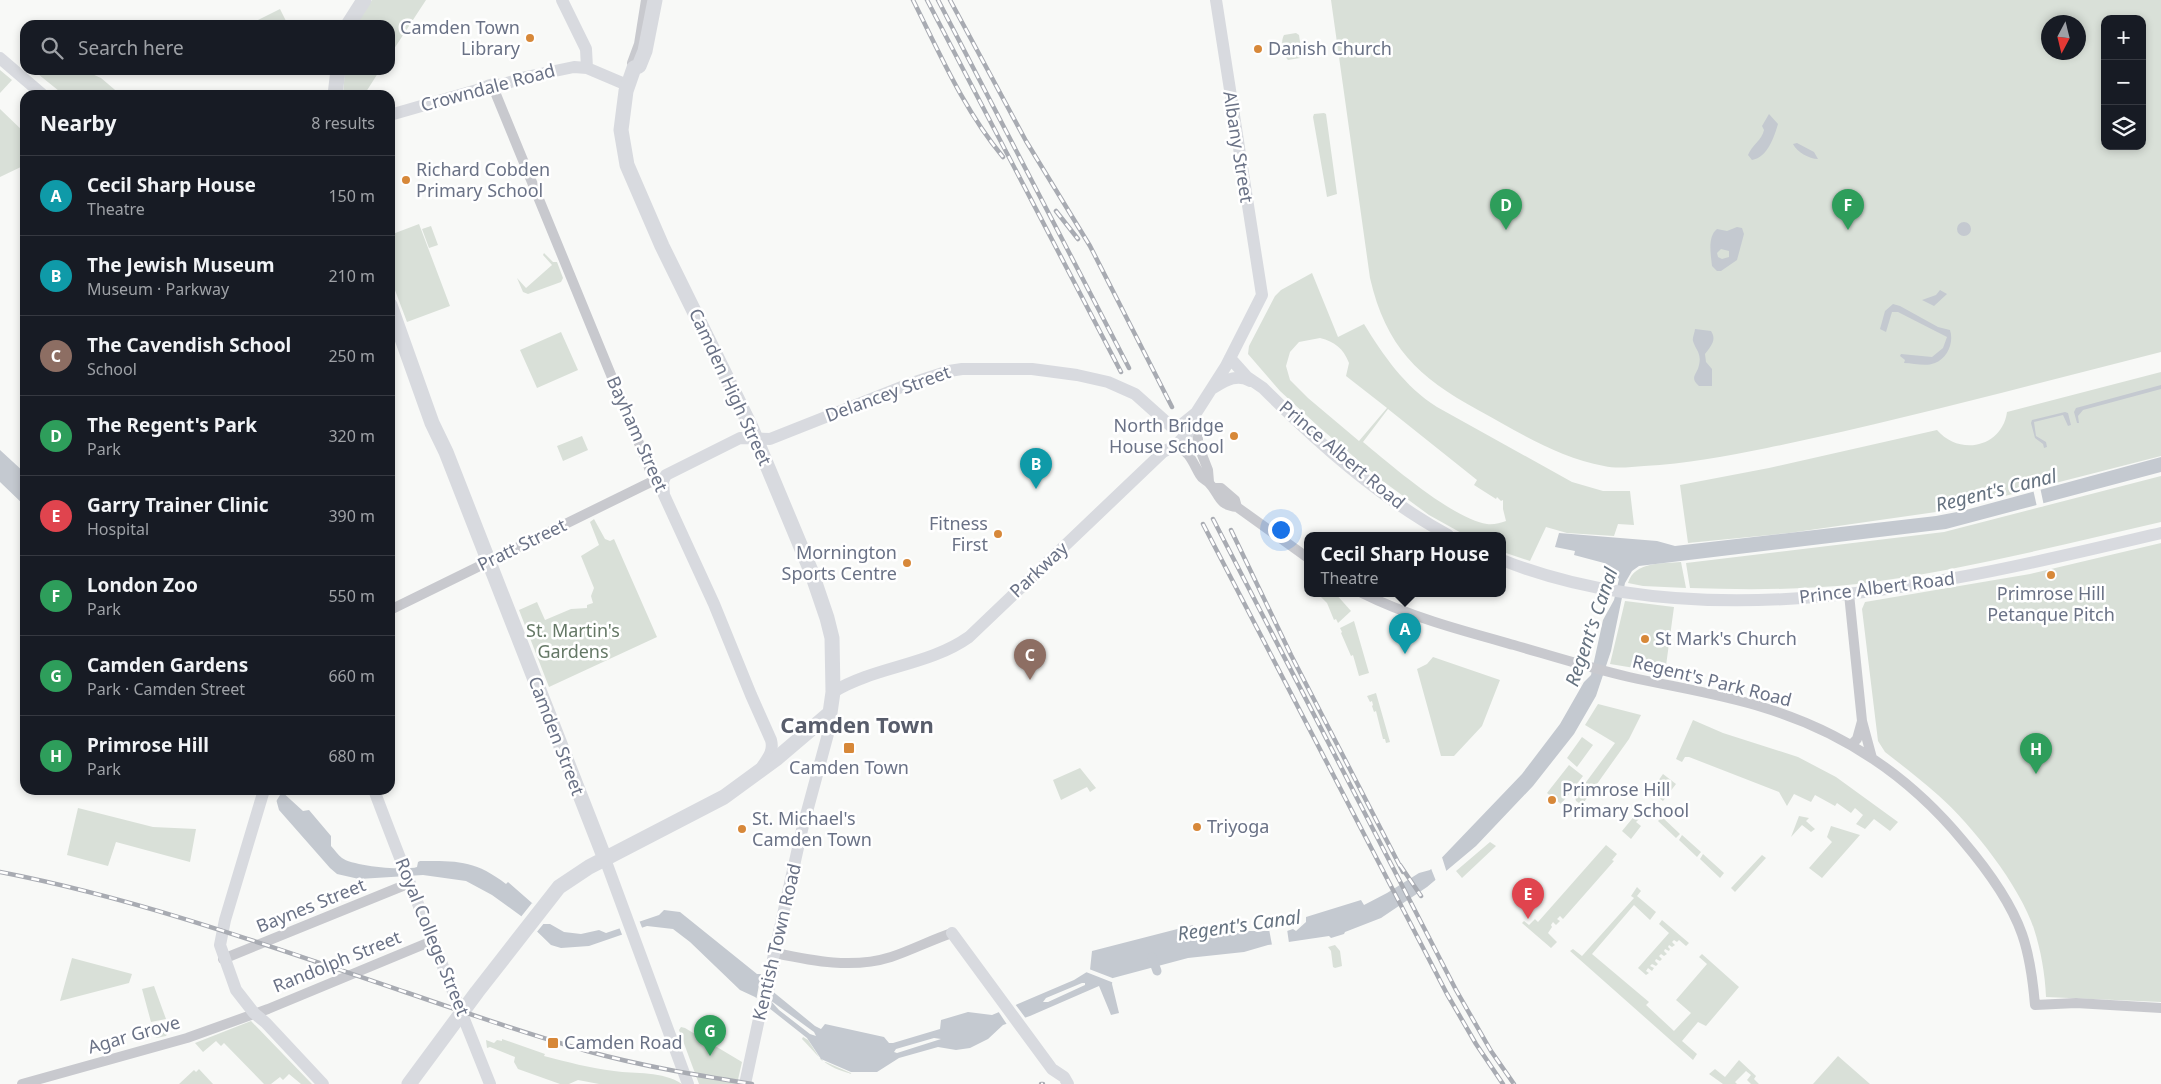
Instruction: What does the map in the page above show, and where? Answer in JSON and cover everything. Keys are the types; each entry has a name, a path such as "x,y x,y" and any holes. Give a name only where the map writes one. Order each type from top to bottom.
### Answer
{"highway":[{"path":"351,20 364,0"},
{"path":"631,77 639,66 645,51 655,0"},
{"path":"336,90 337,75"},
{"name":"Camden High Street","path":"631,77 621,130 627,165 662,246 756,439 811,572 832,638 834,692"},
{"name":"Camden Street","path":"395,319 432,423 446,452 605,859"},
{"path":"409,1084 559,887 605,859 736,790 830,713 834,692"}],"main road":[{"path":"562,0 586,49 587,68 631,77"},
{"name":"Albany Street","path":"1216,0 1260,298"},
{"path":"0,58 37,90"},
{"name":"Crowndale Road","path":"395,114 563,68 587,68"},
{"name":"Parkway","path":"834,692 851,682 944,651 969,637 1163,452 1180,441 1232,355 1260,298"},
{"name":"Prince Albert Road","path":"1232,355 1251,369 1260,387 1362,476 1406,509 1443,532"},
{"name":"Delancey Street","path":"756,439 770,439 909,384 949,370 962,369 1032,369 1076,374 1102,380 1130,390 1173,428"},
{"path":"1211,390 1226,381 1240,377 1260,387"},
{"name":"Parkway","path":"1173,428 1196,416"},
{"name":"Delancey Street","path":"1159,417 1167,434 1167,446 1163,452"},
{"path":"664,494 663,481 666,475 740,438 756,439"},
{"name":"Bayham Street","path":"664,494 714,604 750,695 773,745 771,752 758,772"},
{"name":"Prince Albert Road","path":"1506,561 1564,580 1667,598 1794,599 1849,594 2014,567 2161,533"},
{"name":"Kentish Town Road","path":"745,1084 760,1014 764,1009 771,978 774,956 798,847 828,734 830,713"},
{"path":"263,795 221,933 220,945 236,990 254,1013 266,1023 322,1084"},
{"name":"Royal College Street","path":"376,795 448,984 462,1012 490,1084"},
{"name":"Camden Street","path":"605,859 688,1084"},
{"path":"952,933 1052,1069 1064,1077 1068,1084"},
{"path":"1052,1069 1056,1084"}],"street":[{"path":"631,77 632,63 639,44 646,0"},
{"name":"Bayham Street","path":"493,88 652,482 664,494"},
{"path":"1196,416 1200,453 1208,470 1211,485"},
{"name":"Delancey Street","path":"1173,428 1180,441"},
{"path":"1180,441 1200,453"},
{"path":"1180,441 1202,478 1211,485 1220,499 1237,508 1304,555"},
{"name":"Pratt Street","path":"395,608 652,482"},
{"path":"1849,594 1862,721 1872,758"},
{"name":"Regent's Park Road","path":"1372,597 1430,620 1607,672 1707,693 1766,708 1808,724 1851,745 1900,778 1932,805 1975,855 2014,916 2022,934 2031,968 2035,1005 2076,1003 2161,1008"},
{"path":"1851,745 1857,740 1862,721"},
{"name":"Baynes Street","path":"224,959 409,882"},
{"path":"774,956 812,961 864,962 890,957 952,933"},
{"name":"Randolph Street","path":"254,1013 432,941"},
{"name":"Agar Grove","path":"22,1084 180,1040 254,1013"}],"green space":[{"path":"372,0 426,0 395,47 395,20 358,20"},
{"path":"1331,0 2161,0 2161,352 1915,414 1767,448 1691,462 1613,467 1587,462 1555,451 1478,410 1438,385 1408,358 1395,341 1385,323 1370,278"},
{"path":"280,9 286,20 258,20"},
{"path":"1296,33 1299,35 1302,55 1300,58 1288,60 1282,41 1284,35"},
{"path":"0,70 12,80 0,93"},
{"path":"39,75 94,75 101,78 115,90 58,90"},
{"path":"345,75 377,75 367,90 343,90"},
{"path":"0,109 20,128 20,167 0,177"},
{"path":"1314,114 1326,114 1337,194 1327,197 1313,117"},
{"path":"419,224 450,306 407,322 395,290 395,233"},
{"path":"431,226 438,245 429,248 422,229"},
{"path":"544,253 553,262 557,262 563,278 561,282 528,294 523,292 517,278 526,288 552,265 543,255"},
{"path":"1312,273 1338,337 1364,324 1396,370 1415,390 1437,407 1572,482 1603,491 1630,491 1634,525 1618,524 1614,536 1567,533 1546,527 1530,561 1506,553 1506,532 1460,532 1429,515 1380,479 1319,427 1280,391 1248,354 1249,346 1275,296 1281,290","holes":["1320,338 1330,341 1344,353 1349,363 1346,376 1387,408 1359,441 1308,398 1290,380 1286,366 1290,352 1299,342","1388,409 1477,480 1474,485 1496,499 1497,497 1501,501 1503,500 1506,521 1487,524 1457,512 1423,490 1363,442"]},
{"path":"561,332 578,370 537,388 520,350"},
{"path":"2161,372 2161,456 1950,510 1789,533 1688,543 1680,485 1769,468 1937,430 1946,438 1957,443 1967,445 1978,444 1997,434 2007,412"},
{"path":"582,436 588,450 563,461 557,446"},
{"path":"2161,476 2161,522 1972,565 1895,579 1857,584 1774,589 1690,588 1686,563 1944,532"},
{"name":"St. Martin's Gardens","path":"594,519 605,539 610,541 614,539 657,637 549,687 519,610 537,602 545,620 571,609 587,608 587,605 593,603 591,596 594,588 581,556 599,545 590,522"},
{"path":"2161,543 2161,1002 2046,997 2039,946 2034,929 2018,894 1994,857 1980,839 1938,795 1885,752 1878,741 1862,609 1865,602 2030,574"},
{"path":"1681,562 1686,588 1643,586 1628,583 1632,576 1643,567"},
{"path":"1321,597 1339,597 1351,611 1338,623 1336,619 1334,620 1327,603"},
{"path":"1625,601 1674,607 1665,673 1610,664"},
{"path":"1354,621 1369,673 1359,676 1353,655 1351,656 1340,628"},
{"path":"1433,657 1500,680 1482,726 1454,756 1441,756 1417,669 1427,664"},
{"path":"1376,693 1390,742 1386,743 1385,739 1383,739 1376,711 1374,712 1372,706 1372,701 1370,702 1367,696"},
{"path":"1598,704 1641,715 1629,739 1582,805 1576,801 1575,797 1615,743 1585,725"},
{"path":"1693,720 1723,733 1798,757 1836,777 1898,822 1890,831 1874,819 1865,829 1856,824 1863,815 1855,808 1851,813 1837,803 1835,806 1815,795 1811,802 1794,794 1787,806 1779,792 1689,757 1685,757 1682,762 1676,759"},
{"path":"1582,737 1593,745 1577,767 1567,758"},
{"path":"1569,765 1583,776 1561,804 1547,793"},
{"path":"1080,768 1096,788 1090,792 1087,787 1061,800 1053,780"},
{"path":"1663,774 1676,784 1663,801 1651,791"},
{"path":"78,808 153,827 196,829 190,862 116,842 108,866 67,855"},
{"path":"1636,814 1641,817 1636,822 1641,826 1631,839 1622,831"},
{"path":"1799,816 1809,818 1806,821 1815,829 1811,832 1802,825 1791,837"},
{"path":"1662,817 1680,834 1676,838 1658,821"},
{"path":"1831,826 1860,835 1822,878 1809,868 1832,842 1827,837"},
{"path":"1682,835 1701,852 1697,857 1679,840"},
{"path":"1490,842 1496,846 1462,878 1456,871"},
{"path":"1606,845 1617,854 1612,860 1614,861 1563,919 1560,916 1557,919 1560,921 1556,925 1553,922 1548,933 1557,942 1551,948 1522,923 1524,921 1529,925 1535,919 1538,922"},
{"path":"1703,854 1724,873 1720,878 1700,859"},
{"path":"1762,855 1766,858 1735,892 1731,888"},
{"path":"1637,887 1641,891 1637,896 1656,912 1650,920 1634,905 1592,954 1649,1002 1646,1005 1674,1031 1691,1013 1676,1000 1707,964 1699,957 1702,954 1739,987 1706,1026 1698,1022 1682,1041 1697,1054 1693,1060 1570,951 1573,949 1582,956 1634,898 1631,896"},
{"path":"1662,920 1689,943 1686,946 1679,940 1677,942 1674,940 1672,942 1675,945 1672,947 1669,945 1669,951 1665,949 1664,951 1667,954 1659,956 1662,959 1660,961 1656,959 1655,961 1658,964 1656,966 1652,964 1650,966 1654,968 1652,971 1648,968 1646,971 1649,973 1646,975 1638,968 1669,933 1659,924"},
{"path":"1335,945 1340,951 1342,966 1335,968 1333,967 1331,951 1328,947"},
{"path":"72,958 132,974 129,983 60,1001"},
{"path":"154,986 166,1019 151,1022 142,989"},
{"path":"251,1021 312,1084 301,1084 289,1074 283,1080 280,1077 271,1084 264,1084 224,1043 221,1046 216,1041 203,1052 195,1043"},
{"path":"169,1023 170,1029 166,1036 156,1038 153,1027"},
{"path":"681,1027 742,1062 737,1084 699,1084 679,1030"},
{"path":"803,1037 808,1040 819,1057 802,1039"},
{"path":"502,1039 545,1054 544,1056 587,1067 658,1075 682,1084 599,1084 578,1080 569,1084 560,1084 518,1069 514,1062 515,1057 490,1047 487,1048 486,1040 494,1043 497,1040 502,1041"},
{"path":"1838,1056 1870,1084 1813,1084"},
{"path":"1739,1060 1756,1076 1754,1079 1759,1084 1751,1084 1747,1080 1751,1075 1746,1071 1735,1082 1737,1084 1723,1084 1709,1074 1715,1069 1725,1077"},
{"path":"824,1061 853,1074 835,1068"},
{"path":"199,1069 213,1084 179,1084 194,1070 196,1072"}],"shaded area":[{"path":"1769,114 1778,124 1775,135 1766,151 1758,158 1752,160 1748,155 1763,134 1762,126"},
{"path":"1797,143 1814,152 1818,159 1811,158 1800,152 1793,144"},
{"path":"1964,222 1969,224 1971,229 1969,234 1964,236 1959,234 1957,229 1959,224"},
{"path":"1737,227 1742,228 1744,234 1737,260 1721,271 1717,271 1712,266 1710,246 1712,237 1717,229 1727,231","holes":["1721,249 1729,251 1729,257 1722,259 1718,257 1717,253"]},
{"path":"1940,290 1947,294 1934,306 1922,300 1936,295"},
{"path":"1893,304 1938,327 1950,330 1951,340 1949,349 1940,361 1923,365 1904,363 1905,360 1900,356 1901,354 1932,357 1943,348 1947,337 1898,312 1892,312 1886,332 1880,329 1885,311"},
{"path":"1695,329 1711,331 1713,334 1712,343 1705,354 1706,362 1712,369 1712,386 1699,386 1694,380 1700,361 1693,340"},
{"path":"2161,385 2161,389 2083,410 2078,416 2079,423 2077,423 2074,412 2076,408"},
{"path":"2065,412 2068,413 2071,425 2068,426 2063,415 2034,422 2036,436 2046,442 2047,447 2044,448 2043,444 2035,438 2032,420"},
{"path":"0,450 20,468 20,501 0,482"},
{"path":"2161,457 2161,472 1946,529 1639,566 1632,571 1625,583 1611,651 1596,696 1574,734 1533,786 1476,846 1427,887 1381,918 1331,938 1329,936 1268,945 1244,952 1188,958 1113,978 1112,984 1119,1013 1111,1015 1099,986 1030,1016 1003,1025 988,1039 970,1048 956,1050 938,1047 899,1058 877,1072 851,1072 821,1059 807,1038 755,997 740,990 690,942 673,929 647,926 589,946 561,948 551,945 521,916 492,895 466,881 423,875 359,879 337,874 279,810 276,799 278,795 285,795 303,811 309,810 331,836 331,846 341,857 348,861 391,868 417,867 420,861 445,861 475,866 485,870 506,884 508,882 532,903 543,924 550,924 564,932 581,934 599,930 606,933 659,915 664,910 680,912 757,974 761,974 760,981 815,1026 821,1029 825,1024 884,1037 889,1043 893,1043 940,1029 941,1020 968,1012 992,1015 1074,980 1090,970 1092,951 1193,925 1197,939 1249,931 1287,931 1293,929 1296,931 1306,922 1306,917 1361,900 1364,905 1419,873 1430,870 1522,774 1560,724 1584,682 1591,675 1603,620 1614,600 1619,579 1604,563 1574,555 1575,551 1555,547 1559,533 1657,541 1675,546 1936,516 1962,511","holes":["1085,983 1085,985 1048,1002 1043,1002 1046,998","770,1000 814,1032 816,1036 810,1034 779,1010","934,1038 941,1039 897,1053 894,1052 896,1049"]}],"pier":[{"path":"2040,487 2044,506 2037,507 2033,489"},
{"path":"269,795 280,795 275,803"},
{"path":"1441,854 1447,873 1436,881 1430,866"},
{"path":"532,903 545,922 536,933 520,918"},
{"path":"639,920 643,930 623,937 619,927"},
{"path":"1269,929 1287,929 1289,943 1272,945"},
{"path":"1089,969 1115,979 1114,983 1086,972"},
{"path":"761,974 764,975 763,980 774,988 769,1013 756,1001"},
{"path":"1015,1004 1027,1020 1008,1026 998,1011"}],"waterway":[{"path":"1152,957 1157,971"}],"railway":[{"path":"913,0 965,101 976,120 1003,157"},
{"path":"927,0 1121,372"},
{"path":"938,0 1129,368"},
{"path":"950,0 1026,141 1090,246 1172,407"},
{"path":"1056,211 1078,239"},
{"path":"1213,519 1456,990 1491,1051 1514,1084"},
{"path":"1203,524 1447,994 1476,1044 1503,1084"},
{"path":"1231,530 1291,655 1403,872"},
{"path":"1400,865 1421,896"},
{"path":"0,872 52,883 156,910 309,959 498,1024 587,1051 648,1066 752,1084"}],"place":[{"name":"Camden Town Library","path":"530,38"},
{"name":"Danish Church","path":"1258,49"},
{"name":"Richard Cobden Primary School","path":"406,180"},
{"name":"The Regent's Park","path":"1506,230"},
{"name":"London Zoo","path":"1848,230"},
{"name":"North Bridge House School","path":"1234,436"},
{"name":"The Jewish Museum","path":"1036,489"},
{"name":"Fitness First","path":"998,534"},
{"name":"Mornington Sports Centre","path":"907,563"},
{"name":"Primrose Hill Petanque Pitch","path":"2051,575"},
{"name":"St Mark's Church","path":"1645,639"},
{"name":"Cecil Sharp House","path":"1405,654"},
{"name":"The Cavendish School","path":"1030,680"},
{"name":"Camden Town","path":"849,748"},
{"name":"Primrose Hill","path":"2036,774"},
{"name":"Primrose Hill Primary School","path":"1552,800"},
{"name":"Triyoga","path":"1197,827"},
{"name":"St. Michael's Camden Town","path":"742,829"},
{"name":"Garry Trainer Clinic","path":"1528,919"},
{"name":"Camden Road","path":"553,1043"},
{"name":"Camden Gardens","path":"710,1056"}],"district":[{"name":"Camden Town","path":"857,725"}],"water label":[{"name":"Regent's Canal","path":"1996,490"},
{"name":"Regent's Canal","path":"1591,627"},
{"name":"Regent's Canal","path":"1239,925"}]}
